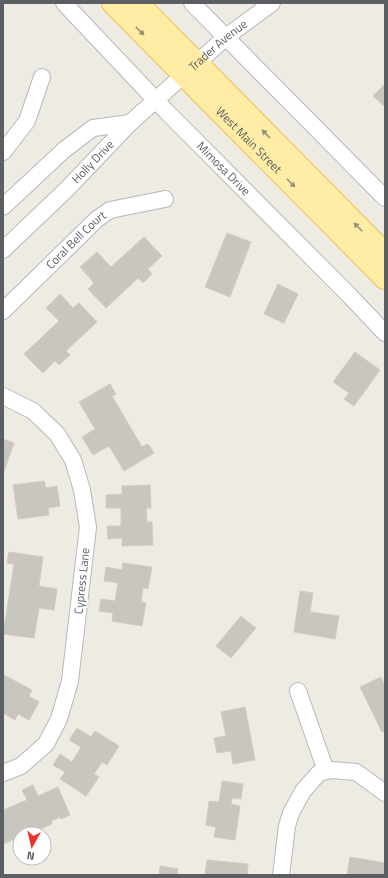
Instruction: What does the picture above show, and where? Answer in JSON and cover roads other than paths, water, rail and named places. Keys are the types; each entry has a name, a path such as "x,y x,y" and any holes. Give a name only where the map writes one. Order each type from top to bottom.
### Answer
{"main road":[{"name":"West Main Street","path":"113,3 190,69 385,254"},
{"name":"West Main Street","path":"137,3 190,69 385,278"}],"street":[{"name":"Mimosa Drive","path":"64,3 155,100 385,333"},
{"path":"192,3 385,198"},
{"name":"Trader Avenue","path":"190,69 226,37 272,3"},
{"name":"Holly Drive","path":"3,250 67,188 130,123 190,69"},
{"path":"3,152 28,121 42,77"},
{"path":"3,207 64,150 93,128 130,123"},
{"name":"Coral Bell Court","path":"3,311 97,219 110,210 165,198"},
{"name":"Cypress Lane","path":"3,396 33,411 57,434 73,460 82,490 88,527 70,681 59,719 46,744 21,766 3,773"},
{"path":"298,692 326,771"},
{"path":"281,875 287,826 291,814 303,791 319,773 331,770 356,772 385,793"}]}
